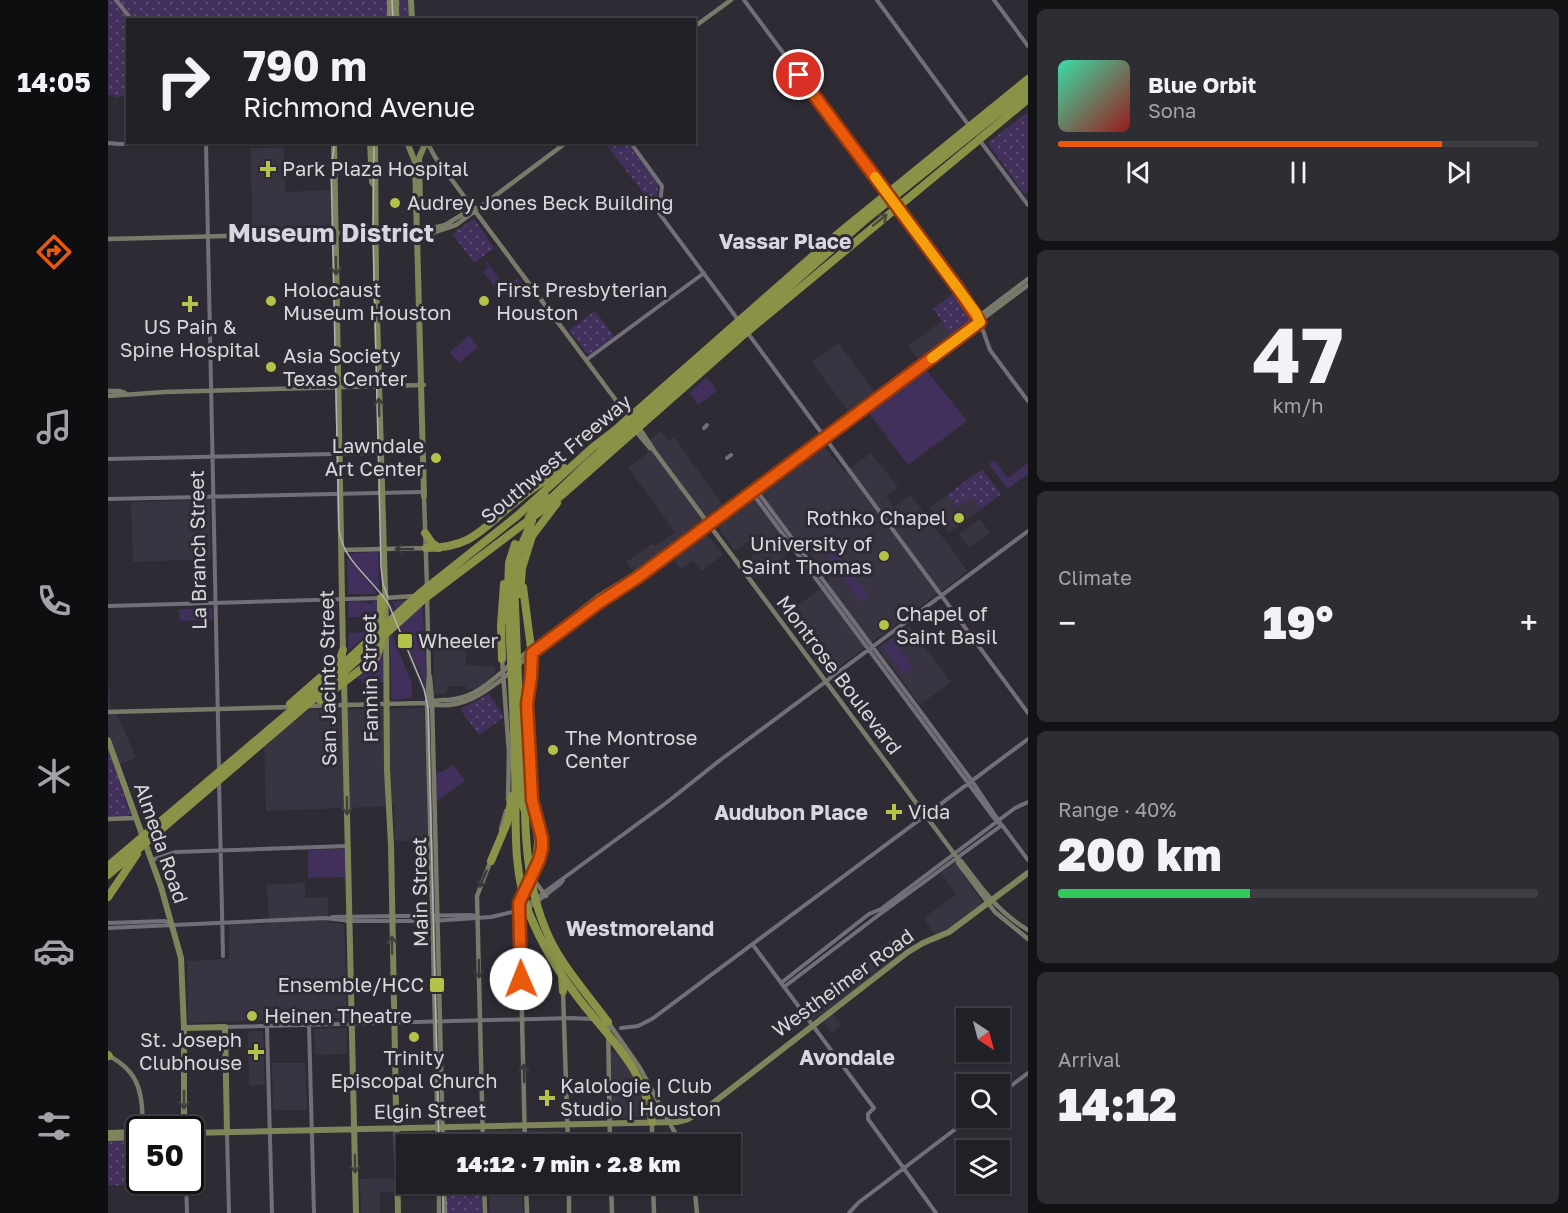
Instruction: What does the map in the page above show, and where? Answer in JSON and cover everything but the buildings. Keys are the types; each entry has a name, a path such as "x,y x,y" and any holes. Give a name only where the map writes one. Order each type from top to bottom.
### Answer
{"highway":[{"name":"Southwest Freeway","path":"133,849 148,840 324,691 424,599 456,573 506,539 592,448 840,232 1028,79"},
{"path":"978,121 992,115 1028,89"},
{"path":"969,147 1028,89"},
{"path":"426,548 456,546 476,536 521,497 558,484 864,222 1028,89"},
{"name":"Southwest Freeway","path":"108,875 227,763 312,693 420,594 741,337 1028,99"},
{"path":"519,892 537,859 539,847 526,795 511,672 513,656 508,606 515,544 538,504 614,431"},
{"path":"513,656 501,612 513,564 532,536 558,484"},
{"path":"425,533 432,543 440,548"},
{"path":"513,564 532,650"},
{"path":"513,564 520,585 511,672 515,767 523,858 548,935 563,962 608,1022"},
{"path":"272,734 373,662 380,649 384,595"},
{"path":"227,763 328,671 340,659 343,650"},
{"path":"511,672 519,732 523,806 523,867 519,892"},
{"path":"519,732 523,858"},
{"path":"490,861 501,841 507,823 515,767"},
{"path":"526,795 523,858 519,874 525,911 560,972 622,1051 640,1080 650,1105 652,1122"},
{"path":"523,806 525,811 523,858"},
{"path":"108,864 133,849"},
{"path":"108,897 133,849"},
{"path":"560,972 564,982 563,991"}],"main road":[{"path":"390,0 390,18"},
{"path":"396,0 396,18"},
{"path":"413,0 413,18"},
{"path":"696,26 731,0"},
{"name":"San Jacinto Street","path":"334,144 356,1213"},
{"path":"370,144 372,182 375,186"},
{"name":"Fannin Street","path":"375,144 398,1213"},
{"name":"Main Street","path":"408,144 415,162 418,231 429,675 432,680 430,703 439,1134"},
{"name":"Main Street","path":"418,231 419,158 425,144"},
{"name":"Montrose Boulevard","path":"427,144 925,817 956,857 962,861 1001,918 1028,939"},
{"path":"108,239 418,231 425,234 447,230 564,144"},
{"path":"411,149 427,151 435,157"},
{"path":"979,320 1028,279"},
{"path":"108,712 430,703 470,695 511,672 532,650 597,597 707,523 1028,285"},
{"path":"108,396 125,393 422,386"},
{"path":"108,391 125,393"},
{"path":"342,550 426,548"},
{"path":"384,595 427,596"},
{"path":"519,903 541,855 542,842 532,800 527,704 532,650"},
{"path":"483,1134 477,896 501,829 509,791 511,672"},
{"name":"Almeda Road","path":"108,740 152,860 181,958 184,1116"},
{"path":"108,819 135,818"},
{"name":"Westheimer Road","path":"669,1122 688,1119 702,1111 908,952 945,934 1028,873"},
{"path":"531,877 544,894"},
{"path":"519,892 519,903 525,911 522,1020 525,1134"},
{"name":"Montrose Boulevard","path":"990,902 1028,930"},
{"path":"563,991 568,1134"},
{"path":"608,1022 640,1068 676,1134"},
{"path":"608,1022 610,1134"},
{"path":"184,1028 225,1027 227,1133"},
{"path":"621,1028 619,1034 622,1041"},
{"path":"108,1055 131,1073 142,1095 141,1116"},
{"path":"652,1122 652,1134"},
{"name":"Elgin Street","path":"204,1134 669,1122"},
{"name":"Main Street","path":"440,1128 441,1134"},
{"path":"108,1133 126,1132"},
{"path":"108,1138 126,1137"},
{"path":"439,1194 440,1213"},
{"path":"444,1194 445,1213"},
{"path":"484,1194 485,1213"},
{"path":"526,1194 527,1213"},
{"path":"569,1194 570,1213"},
{"path":"611,1194 612,1213"},
{"path":"653,1194 654,1213"},
{"path":"695,1194 697,1213"}],"street":[{"path":"116,0 130,18"},
{"path":"744,0 979,320 990,351 1028,401"},
{"path":"877,0 1028,205"},
{"path":"994,0 1028,46"},
{"path":"108,143 126,143"},
{"name":"La Branch Street","path":"206,144 223,956"},
{"path":"631,144 662,186 659,213 1028,713"},
{"path":"586,360 704,273"},
{"path":"108,459 423,452"},
{"path":"752,490 1028,860"},
{"path":"108,499 424,494"},
{"path":"108,928 327,918 435,919 472,915 477,918 525,911 544,894 1028,531"},
{"path":"108,606 343,600 384,595"},
{"path":"621,1028 645,1023 1028,739"},
{"path":"784,987 956,857 998,820 1028,802"},
{"path":"781,983 869,914 881,909 1002,825"},
{"path":"152,860 172,852 348,846"},
{"path":"108,923 165,921 171,924"},
{"path":"753,945 874,1108 867,1116 936,1213"},
{"path":"225,1027 565,1018 586,1018 608,1022"},
{"path":"309,1025 314,1213"},
{"path":"267,1026 272,1213"},
{"path":"1010,1087 1028,1073"},
{"path":"849,1213 858,1203 957,1128"},
{"path":"227,1133 229,1213"},
{"path":"186,1194 187,1213"}],"shaded area":[{"path":"108,0 408,0 409,18 126,18 126,95 115,98 115,95 108,95"},
{"path":"1026,113 1028,117 1028,191 1024,194 988,143"},
{"path":"606,144 628,144 658,184 657,211"},
{"name":"Park Plaza Hospital","path":"284,147 285,192 331,190 330,230 252,232 251,148"},
{"path":"474,219 494,248 474,263 453,235"},
{"path":"484,258 505,287 517,278 524,286 509,295 505,290 497,290 483,272 488,267"},
{"path":"955,292 973,316 951,334 933,309"},
{"path":"595,311 614,336 588,355 569,330"},
{"path":"942,321 951,334 918,359 908,346"},
{"path":"469,335 478,347 459,363 450,352"},
{"path":"839,343 874,391 848,411 812,362"},
{"path":"924,367 967,421 908,465 867,410"},
{"path":"707,377 717,391 698,405 689,393"},
{"path":"661,431 669,441 674,437 722,504 698,523 723,555 701,571 693,561 681,569 665,548 633,571 626,562 675,532 628,468 647,453 650,439"},
{"name":"University of Saint Thomas","path":"822,444 845,472 871,453 898,487 886,496 894,507 911,495 968,571 828,675 784,616 830,581 801,544 755,578 743,562 758,550 750,540 735,551 715,523"},
{"path":"994,460 1008,478 1028,463 1028,474 1007,489 989,464"},
{"path":"982,469 1001,494 981,509 972,497 957,508 947,495"},
{"name":"Rothko Chapel","path":"947,495 957,508 972,496 981,509 949,533 930,507"},
{"path":"210,500 211,559 133,562 131,502"},
{"name":"Rothko Chapel","path":"980,519 990,533 969,548 959,534"},
{"path":"835,550 869,596 861,602 827,556"},
{"path":"378,552 378,588 357,567 349,555"},
{"path":"347,557 376,591 375,594 348,594"},
{"path":"379,600 380,623 348,651 349,633 365,632 364,617 348,617 348,602 360,601 362,604 363,601 366,604 367,601 372,604 373,601"},
{"path":"422,600 427,689 392,601"},
{"path":"391,603 415,655 427,689 425,697 390,613"},
{"path":"212,608 213,620 180,621 179,609"},
{"path":"909,626 951,682 920,705 878,648"},
{"path":"392,634 412,684 412,698 393,700 391,697 390,635"},
{"path":"893,640 913,667 903,675 883,647"},
{"path":"383,641 383,682 362,683 361,679 356,679 372,668"},
{"path":"434,646 466,646 466,665 495,667 495,673 483,685 474,689 466,690 466,686 447,686 447,691 443,694 434,695"},
{"path":"108,679 111,708 118,716 136,758 120,764 108,731"},
{"path":"489,694 504,717 479,735 460,709"},
{"path":"424,708 428,840 395,841 394,806 266,811 264,743 309,710"},
{"path":"108,749 130,813 128,816 108,817"},
{"path":"453,764 465,781 435,803 436,773 442,772"},
{"path":"345,849 345,877 308,878 308,850"},
{"path":"955,863 983,903 943,932 935,935 924,918 956,894 941,873"},
{"path":"305,883 305,898 328,897 329,923 344,924 347,1018 188,1023 187,961 229,959 229,925 269,924 267,884"},
{"path":"891,939 902,953 829,1009 842,1025 832,1033 818,1016 812,1021 802,1006"},
{"path":"347,1028 347,1054 315,1055 314,1029"},
{"name":"St. Joseph Clubhouse","path":"248,1031 263,1031 265,1084 249,1086"},
{"path":"618,1052 634,1076 645,1104 646,1116 612,1119 611,1053"},
{"path":"272,1063 305,1063 307,1110 273,1110"},
{"path":"486,1130 562,1131 562,1134 486,1134"},
{"path":"434,1132 434,1134 402,1134"},
{"path":"126,1139 126,1185 108,1185 108,1140"},
{"path":"394,1178 394,1192 380,1193 380,1213 361,1213 360,1179"},
{"path":"489,1194 522,1194 523,1213 490,1213"},
{"path":"447,1195 482,1195 482,1213 446,1213"}],"tram line":[{"path":"392,0 393,18"},
{"path":"335,144 331,166 339,530 342,542 353,562 389,605 424,689 428,708 439,1134"},
{"path":"374,144 373,233 381,567 388,598"},
{"path":"443,1194 443,1213"}],"slow traffic":[{"path":"875,177 976,313 980,322 932,358"}],"place":[{"name":"Park Plaza Hospital","path":"268,169"},
{"name":"Audrey Jones Beck Building","path":"395,203"},
{"name":"Holocaust Museum Houston","path":"271,301"},
{"name":"First Presbyterian Houston","path":"484,301"},
{"name":"US Pain & Spine Hospital","path":"190,304"},
{"name":"Asia Society Texas Center","path":"271,367"},
{"name":"Lawndale Art Center","path":"436,458"},
{"name":"Rothko Chapel","path":"959,518"},
{"name":"University of Saint Thomas","path":"884,556"},
{"name":"Chapel of Saint Basil","path":"884,625"},
{"name":"Wheeler","path":"405,641"},
{"name":"The Montrose Center","path":"553,750"},
{"name":"Vida","path":"894,812"},
{"name":"Ensemble/HCC","path":"437,985"},
{"name":"Heinen Theatre","path":"252,1016"},
{"name":"Trinity Episcopal Church","path":"414,1037"},
{"name":"St. Joseph Clubhouse","path":"256,1052"},
{"name":"Kalologie | Club Studio | Houston","path":"547,1098"}],"district":[{"name":"Museum District","path":"331,233"},
{"name":"Vassar Place","path":"785,242"},
{"name":"Audubon Place","path":"791,813"},
{"name":"Westmoreland","path":"640,929"},
{"name":"Avondale","path":"847,1058"}],"route":[{"path":"521,979 519,903 542,849 542,838 532,800 527,704 532,653 705,528 980,322 957,287 799,75"}]}
